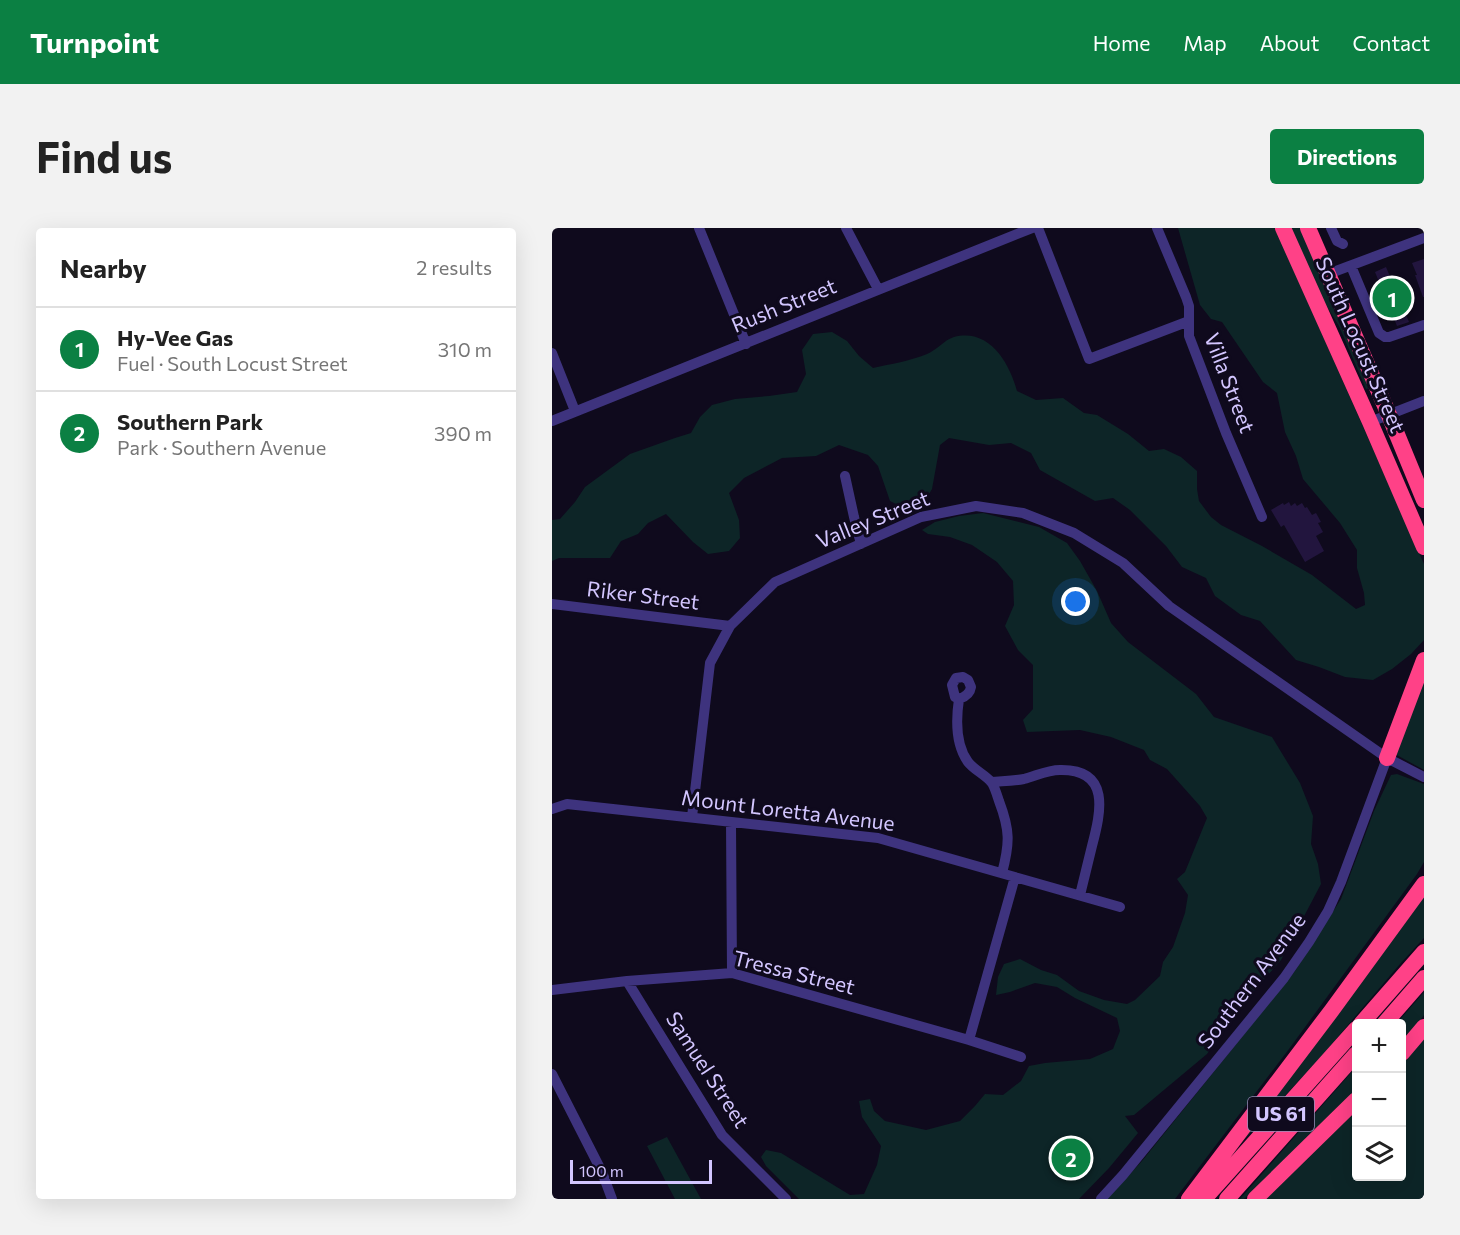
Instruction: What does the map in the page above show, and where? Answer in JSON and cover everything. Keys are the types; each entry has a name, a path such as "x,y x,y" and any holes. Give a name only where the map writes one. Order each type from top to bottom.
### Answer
{"highway":[{"name":"South Locust Street","path":"1283,228 1424,547"},
{"name":"South Locust Street","path":"1308,228 1424,500"},
{"path":"1387,758 1424,660"},
{"path":"1189,1199 1424,884"},
{"path":"1365,1019 1424,952"},
{"path":"1388,1019 1423,980"},
{"path":"1406,1047 1424,1027"},
{"name":"US 61","path":"1204,1199 1352,1033"},
{"name":"US 61","path":"1227,1199 1352,1058"},
{"path":"1255,1199 1352,1104"}],"street":[{"path":"699,228 746,344"},
{"path":"846,228 878,289"},
{"name":"Rush Street","path":"552,421 1032,228"},
{"path":"1038,228 1089,359 1188,321"},
{"name":"Villa Street","path":"1157,228 1189,306 1189,336 1226,433 1263,517"},
{"path":"1331,228 1337,241 1343,244"},
{"path":"1328,274 1424,238"},
{"path":"1351,266 1382,336 1389,337 1424,325"},
{"path":"552,353 575,411"},
{"path":"1370,422 1424,401"},
{"path":"845,476 861,544"},
{"name":"Valley Street","path":"692,817 710,663 730,626 775,582 921,517 976,506 1023,513 1074,533 1123,562 1169,606 1387,758 1424,777"},
{"name":"Riker Street","path":"552,604 730,626"},
{"path":"959,699 957,724 959,743 967,761 991,782 1005,816 1008,829 1008,852 1002,873"},
{"name":"Southern Avenue","path":"1101,1199 1284,978 1309,942 1328,911 1341,882 1387,758"},
{"path":"991,782 1014,781 1047,771 1060,770 1075,771 1087,776 1095,785 1100,797 1100,816 1080,896"},
{"name":"Mount Loretta Avenue","path":"552,809 567,804 878,838 1120,907"},
{"path":"731,823 732,973"},
{"path":"969,1040 1015,877"},
{"name":"Tressa Street","path":"552,990 627,981 732,973 969,1040 1021,1057"},
{"name":"Samuel Street","path":"627,981 722,1135 786,1199"},
{"path":"552,1074 602,1172 612,1199"}],"green space":[{"path":"1178,228 1275,228 1424,564 1424,640 1392,669 1373,680 1345,677 1296,660 1260,621 1241,615 1215,596 1206,578 1182,567 1166,546 1130,510 1113,498 1095,501 1040,470 1031,453 1011,443 989,445 949,438 940,445 932,489 923,504 904,508 890,501 878,466 868,455 839,445 816,456 782,458 744,478 729,493 739,520 740,538 729,551 708,554 666,514 648,523 638,534 621,541 610,558 559,558 552,561 552,520 560,519 585,487 630,454 691,433 700,417 712,405 735,399 797,392 806,374 802,350 813,334 832,332 847,341 873,368 921,356 931,352 950,338 966,336 987,342 996,350 1009,369 1017,391 1036,400 1063,398 1084,413 1097,415 1128,434 1149,451 1164,449 1181,457 1197,471 1199,501 1211,517 1221,525 1312,575 1356,609 1365,605 1357,568 1357,550 1340,523 1303,479 1285,432 1277,393 1263,382 1222,322 1211,319 1200,305"},
{"path":"1291,228 1301,228 1369,388 1366,389 1339,326 1321,297"},
{"path":"983,513 1039,527 1067,543 1097,591 1111,623 1128,642 1196,694 1214,717 1272,737 1300,783 1313,816 1311,844 1318,864 1321,884 1281,960 1254,991 1207,1054 1134,1115 1125,1116 1138,1133 1079,1199 799,1199 766,1166 761,1157 766,1150 781,1153 850,1195 864,1194 877,1165 881,1146 862,1117 859,1101 870,1099 874,1111 885,1121 926,1130 960,1121 985,1094 1003,1095 1021,1081 1029,1066 1090,1059 1113,1049 1120,1031 1117,1018 1057,987 1035,983 996,995 998,977 1004,964 1020,959 1057,975 1079,991 1104,1000 1127,1004 1135,1000 1160,976 1163,962 1173,947 1185,913 1188,895 1177,879 1185,872 1207,818 1200,806 1167,769 1150,760 1144,750 1111,737 1080,730 1027,732 1023,720 1033,709 1033,665 1018,650 1005,626 1014,605 1013,581 997,562 972,545 950,537 928,534 922,530 935,522"},
{"path":"1424,672 1424,770 1395,754"},
{"path":"1397,774 1424,784 1424,862 1417,874 1289,1049 1175,1199 1107,1199 1142,1161 1295,971 1341,899 1374,811 1391,775"},
{"path":"1424,897 1424,938 1319,1059 1240,1144"},
{"path":"1424,992 1424,1015 1406,1040 1406,1019 1400,1019"},
{"path":"1424,1038 1424,1199 1265,1199 1352,1113 1352,1181 1406,1181 1406,1058"},
{"path":"1352,1072 1352,1095 1244,1199 1240,1199"},
{"path":"667,1137 701,1199 675,1199 647,1146"}],"building":[{"path":"1424,259 1424,297 1423,297 1412,263"},
{"path":"1386,267 1409,322 1397,326 1375,272"},
{"path":"1289,502 1291,506 1295,503 1297,506 1302,503 1312,515 1316,513 1321,522 1318,523 1323,532 1316,536 1324,551 1305,562 1284,525 1281,527 1271,510"}],"place":[{"name":"Hy-Vee Gas","path":"1392,298"},
{"name":"Southern Park","path":"1071,1158"}]}
